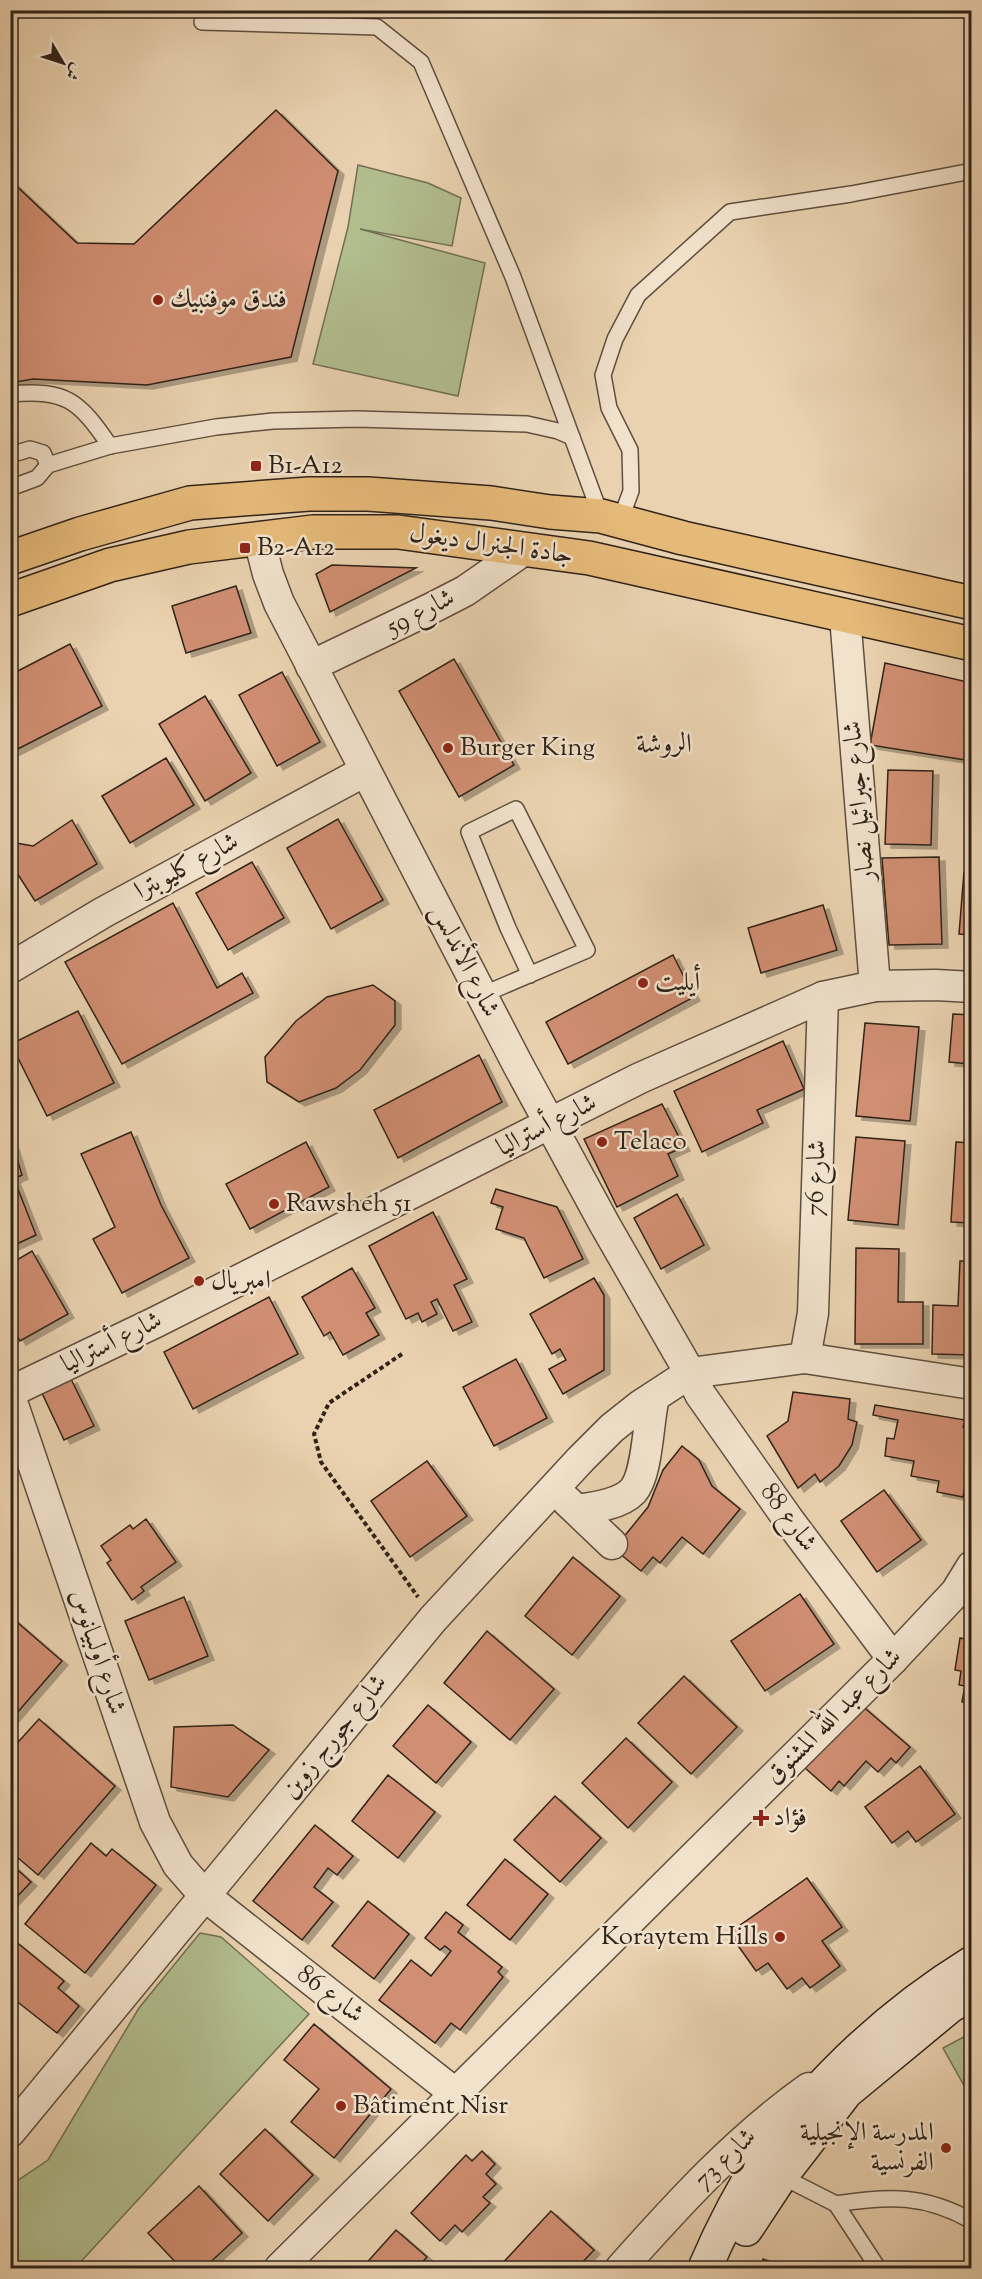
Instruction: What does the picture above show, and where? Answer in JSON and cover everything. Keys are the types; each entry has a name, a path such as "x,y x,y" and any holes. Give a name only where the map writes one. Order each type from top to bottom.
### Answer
{"highway":[{"name":"جادة الجنرال ديغول","path":"10,558 80,534 190,503 309,494 368,494 491,503 610,518 683,538 972,603"},
{"name":"جادة الجنرال ديغول","path":"10,600 110,565 189,548 313,532 398,532 589,558 972,644"}],"main road":[{"path":"705,2268 734,2206 771,2169 836,2086 869,2039 917,2001 972,1963"},
{"path":"836,2086 972,1993"},
{"path":"728,2268 736,2247 761,2204 771,2169"}],"street":[{"name":"شارع الأندلس","path":"259,539 268,574 279,603 311,666 550,1125 690,1373"},
{"name":"شارع 59","path":"311,666 456,595 524,550"},
{"name":"شارع جبرائيل نصار","path":"844,616 875,986"},
{"name":"شارع كليوبترا","path":"10,968 104,912 366,771"},
{"name":"شارع أستراليا","path":"10,1394 651,1073 823,997 875,986 936,984 972,987"},
{"name":"شارع 76","path":"805,1358 813,1313 823,997"},
{"path":"690,1373 805,1358 972,1384"},
{"name":"شارع جورج زوين","path":"10,2132 433,1619 612,1428 640,1405 690,1373"},
{"name":"شارع 88","path":"690,1373 700,1394 730,1438 893,1659"},
{"name":"شارع أولبيانوس","path":"10,1394 154,1822 177,1866 205,1896"},
{"path":"577,1510 606,1506 633,1491 644,1467 649,1416 654,1397"},
{"path":"555,1488 612,1544"},
{"name":"شارع عبد الله المشنوق","path":"280,2268 893,1659 956,1592 972,1566"},
{"name":"شارع 86","path":"205,1896 456,2094"},
{"name":"شارع 73","path":"621,2268 712,2169 747,2136 781,2108 819,2082 836,2086"}],"lane":[{"path":"202,22 377,27 421,62 513,277 572,437 610,518 631,491 630,450 609,408 603,375 615,339 638,295 730,212 851,194 972,171"},
{"path":"10,394 64,396 78,404 110,446"},
{"path":"10,488 37,478 48,465 110,446 273,421 357,419 527,424 558,430 572,437"},
{"path":"10,455 30,449 43,453 48,465"},
{"path":"482,995 530,975 587,950 516,809 469,832 530,975"},
{"path":"771,2169 836,2204 878,2268"},
{"path":"836,2204 890,2197 913,2199 954,2211 972,2222"}],"path":[{"path":"402,1354 329,1403 314,1434 321,1462 433,1619"}],"green space":[{"path":"358,165 428,183 461,198 452,246 360,229 485,263 458,396 313,364 348,227"},
{"path":"200,1933 221,1937 309,2014 75,2268 11,2268 11,2185 48,2160 139,2008"},
{"path":"971,2033 971,2098 943,2048"}],"building":[{"name":"فندق موفنبيك","path":"276,110 338,171 291,357 147,385 33,379 10,383 10,180 77,243 134,244"},
{"path":"332,565 416,568 330,612 316,574"},
{"path":"236,586 251,633 186,653 172,606"},
{"path":"70,644 102,706 10,753 10,675"},
{"path":"454,659 514,765 459,797 399,691"},
{"path":"885,663 972,683 972,761 870,745"},
{"path":"282,672 320,742 277,766 239,695"},
{"path":"205,696 251,773 205,801 159,724"},
{"path":"166,758 194,805 130,843 102,796"},
{"path":"888,770 933,771 931,845 885,844"},
{"path":"970,782 972,782 972,847 969,847"},
{"path":"338,819 383,900 331,929 287,848"},
{"path":"72,820 97,864 35,901 17,873 10,873 10,842 33,846"},
{"path":"939,857 942,944 889,945 882,858"},
{"path":"252,862 284,918 228,950 196,893"},
{"path":"964,872 972,873 972,935 959,934"},
{"path":"173,903 217,988 242,973 253,993 122,1064 65,962"},
{"path":"823,905 837,950 761,973 748,928"},
{"path":"673,955 694,997 568,1064 546,1022"},
{"path":"373,985 395,1001 395,1025 360,1070 336,1088 299,1102 267,1082 265,1057 296,1021 327,997"},
{"path":"78,1011 114,1083 47,1116 11,1044"},
{"path":"953,1014 972,1015 972,1120 965,1120 970,1064 949,1062"},
{"path":"865,1023 919,1027 910,1121 856,1116"},
{"path":"783,1041 804,1089 757,1110 763,1123 702,1152 674,1091"},
{"path":"479,1055 502,1102 398,1158 374,1110"},
{"path":"662,1104 684,1147 668,1154 678,1176 617,1207 584,1139"},
{"path":"131,1132 161,1205 189,1258 122,1293 93,1239 115,1227 81,1154"},
{"path":"856,1137 905,1141 898,1225 848,1220"},
{"path":"306,1142 329,1187 250,1229 226,1184"},
{"path":"956,1142 972,1143 972,1223 951,1222"},
{"path":"13,1145 22,1175 14,1179 36,1235 10,1247 10,1146"},
{"path":"496,1189 557,1207 583,1259 544,1278 524,1238 496,1229 503,1207 491,1203"},
{"path":"677,1194 704,1245 661,1269 634,1218"},
{"path":"433,1212 467,1279 454,1285 472,1322 453,1331 437,1299 431,1302 437,1314 422,1322 418,1313 406,1319 369,1246"},
{"path":"856,1248 899,1249 898,1302 923,1302 923,1344 855,1344"},
{"path":"32,1251 68,1314 20,1341 10,1324 10,1264"},
{"path":"960,1261 972,1261 972,1355 932,1354 933,1305 958,1306"},
{"path":"352,1268 375,1308 366,1313 379,1335 343,1355 330,1332 324,1336 302,1297"},
{"path":"594,1278 604,1295 604,1370 563,1394 549,1369 566,1360 560,1349 552,1354 530,1314"},
{"path":"269,1297 298,1354 193,1409 164,1352"},
{"path":"516,1359 547,1418 494,1446 463,1387"},
{"path":"71,1379 94,1426 64,1440 42,1393"},
{"path":"793,1392 850,1399 848,1419 857,1422 852,1445 839,1466 820,1482 815,1474 798,1488 767,1436 788,1421"},
{"path":"875,1405 965,1420 963,1427 972,1429 972,1474 967,1473 963,1497 937,1492 939,1481 911,1476 914,1461 885,1456 887,1438 894,1439 898,1420 873,1415"},
{"path":"682,1446 699,1460 712,1486 740,1509 703,1554 682,1537 660,1563 653,1557 641,1571 614,1549 648,1507 663,1470"},
{"path":"427,1461 467,1516 410,1557 371,1501"},
{"path":"884,1490 921,1540 877,1572 841,1521"},
{"path":"146,1519 176,1562 141,1587 144,1591 132,1600 107,1563 111,1560 101,1546 130,1525 133,1529"},
{"path":"573,1557 620,1596 572,1655 525,1616"},
{"path":"800,1594 834,1644 765,1691 731,1641"},
{"path":"184,1597 208,1656 149,1680 125,1621"},
{"path":"10,1616 62,1661 10,1721"},
{"path":"487,1631 554,1689 510,1740 444,1683"},
{"path":"960,1638 972,1640 972,1704 962,1702 965,1686 959,1685 961,1671 955,1670"},
{"path":"684,1676 737,1727 691,1774 638,1723"},
{"path":"860,1704 910,1747 896,1763 891,1758 878,1772 866,1761 844,1786 839,1781 831,1791 805,1768"},
{"path":"428,1705 471,1742 436,1783 393,1746"},
{"path":"39,1719 115,1786 38,1875 10,1851 10,1751"},
{"path":"233,1725 269,1750 228,1797 171,1787 174,1727"},
{"path":"626,1738 672,1782 628,1828 582,1783"},
{"path":"920,1766 955,1814 916,1842 908,1831 892,1843 865,1807"},
{"path":"388,1775 435,1812 398,1858 352,1821"},
{"path":"555,1796 601,1838 560,1882 514,1840"},
{"path":"315,1825 353,1856 337,1875 328,1868 314,1887 333,1902 302,1940 253,1901"},
{"path":"91,1843 106,1856 112,1849 156,1885 85,1973 25,1924"},
{"path":"505,1859 548,1894 510,1940 467,1905"},
{"path":"10,1863 31,1882 10,1904"},
{"name":"Koraytem Hills","path":"807,1878 842,1927 822,1941 840,1966 810,1988 802,1978 787,1989 768,1963 756,1971 729,1933"},
{"path":"368,1901 409,1934 374,1979 332,1946"},
{"path":"446,1912 463,1925 458,1932 502,1967 498,1972 503,1977 460,2030 451,2023 435,2043 379,2000 411,1960 431,1976 451,1951 445,1946 440,1950 425,1938"},
{"path":"15,1941 64,1981 58,1988 79,2006 57,2033 10,1996 10,1946"},
{"name":"Bâtiment Nisr","path":"314,2024 391,2089 334,2158 291,2122 319,2089 284,2060"},
{"path":"265,2129 313,2175 268,2221 220,2174"},
{"path":"482,2151 495,2164 486,2174 496,2184 483,2197 490,2203 462,2232 455,2225 440,2241 411,2213 466,2155 472,2161"},
{"path":"199,2186 242,2233 204,2268 181,2268 148,2233"},
{"path":"551,2211 594,2250 577,2268 498,2268"},
{"path":"396,2230 427,2257 417,2268 362,2268"},
{"path":"763,2259 790,2268 760,2268"}],"place":[{"name":"فندق موفنبيك","path":"158,300"},
{"name":"B1-A12","path":"256,466"},
{"name":"B2-A12","path":"245,548"},
{"name":"Burger King","path":"448,748"},
{"name":"أيليت","path":"643,983"},
{"name":"Telaco","path":"602,1142"},
{"name":"Rawsheh 51","path":"274,1204"},
{"name":"امبريال","path":"199,1281"},
{"name":"فؤاد","path":"761,1818"},
{"name":"Koraytem Hills","path":"780,1937"},
{"name":"Bâtiment Nisr","path":"341,2106"},
{"name":"المدرسة الإنجيلية الفرنسية","path":"946,2148"}],"district":[{"name":"الروشة","path":"664,745"}]}
